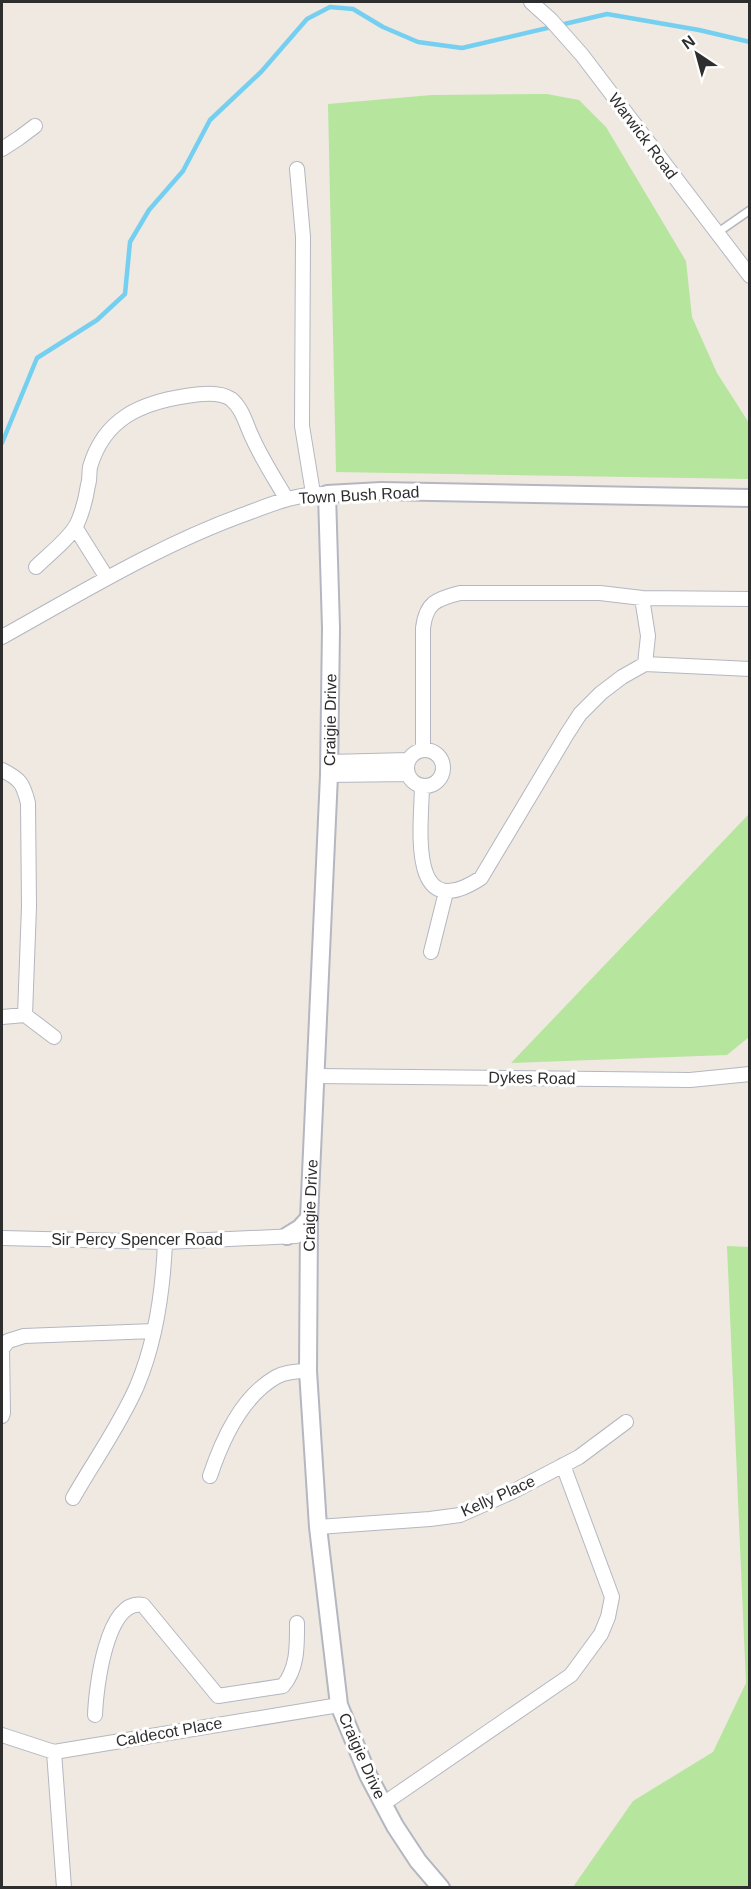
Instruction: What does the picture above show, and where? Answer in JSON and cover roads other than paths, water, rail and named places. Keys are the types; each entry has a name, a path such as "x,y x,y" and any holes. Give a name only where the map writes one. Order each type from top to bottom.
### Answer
{"street":[{"name":"Warwick Road","path":"531,2 551,20 582,55 750,276"},
{"path":"2,148 35,126"},
{"path":"297,169 303,237 302,426 320,493"},
{"path":"36,567 75,527 89,484 89,470 100,444 118,420 147,404 197,394 222,395 231,400 241,411 253,439 286,498"},
{"name":"Town Bush Road","path":"2,637 107,579 211,526 286,498 320,493 381,490 750,498"},
{"name":"Craigie Drive","path":"320,493 331,628 329,768 309,1218 308,1371 318,1527 339,1705 368,1774 395,1826 412,1852 441,1887"},
{"path":"75,527 107,579"},
{"path":"423,749 424,615 431,604 444,597 460,593 600,593 642,598 750,599"},
{"path":"642,598 648,636 645,664"},
{"path":"422,787 423,865 428,878 433,885 446,892 465,888 481,878 580,714 601,693 622,677 645,664 750,669"},
{"path":"423,749 437,753 443,762 444,769 439,780 422,787 411,780 408,767 413,753 423,749"},
{"path":"329,768 408,767"},
{"path":"2,770 19,779 25,790 28,804 29,906 25,1015"},
{"path":"431,952 446,892"},
{"path":"2,1017 25,1015 54,1037"},
{"name":"Dykes Road","path":"315,1076 690,1080 750,1074"},
{"path":"286,1236 300,1228 309,1218"},
{"name":"Sir Percy Spencer Road","path":"2,1238 165,1242 309,1236"},
{"path":"73,1498 136,1388 145,1366 158,1318 165,1242"},
{"path":"2,1416 2,1349 8,1341 24,1335 154,1331"},
{"path":"210,1476 235,1419 255,1394 277,1376 294,1371 308,1371"},
{"name":"Kelly Place","path":"318,1527 460,1515 579,1457 626,1422"},
{"path":"383,1804 571,1675 601,1634 608,1617 612,1597 563,1465"},
{"path":"95,1715 96,1689 111,1632 122,1611 137,1604 143,1605 218,1696 223,1722"},
{"path":"218,1696 283,1686 297,1653 297,1623"},
{"name":"Caldecot Place","path":"2,1735 54,1752 223,1722 339,1705"},
{"path":"54,1752 64,1887"}],"lane":[{"path":"717,233 750,210"}],"waterway":[{"path":"2,443 37,358 97,320 125,294 130,242 149,210 183,171 210,120 261,72 307,19 330,7 353,9 383,27 418,42 462,48 607,14 699,30 750,42"}]}
